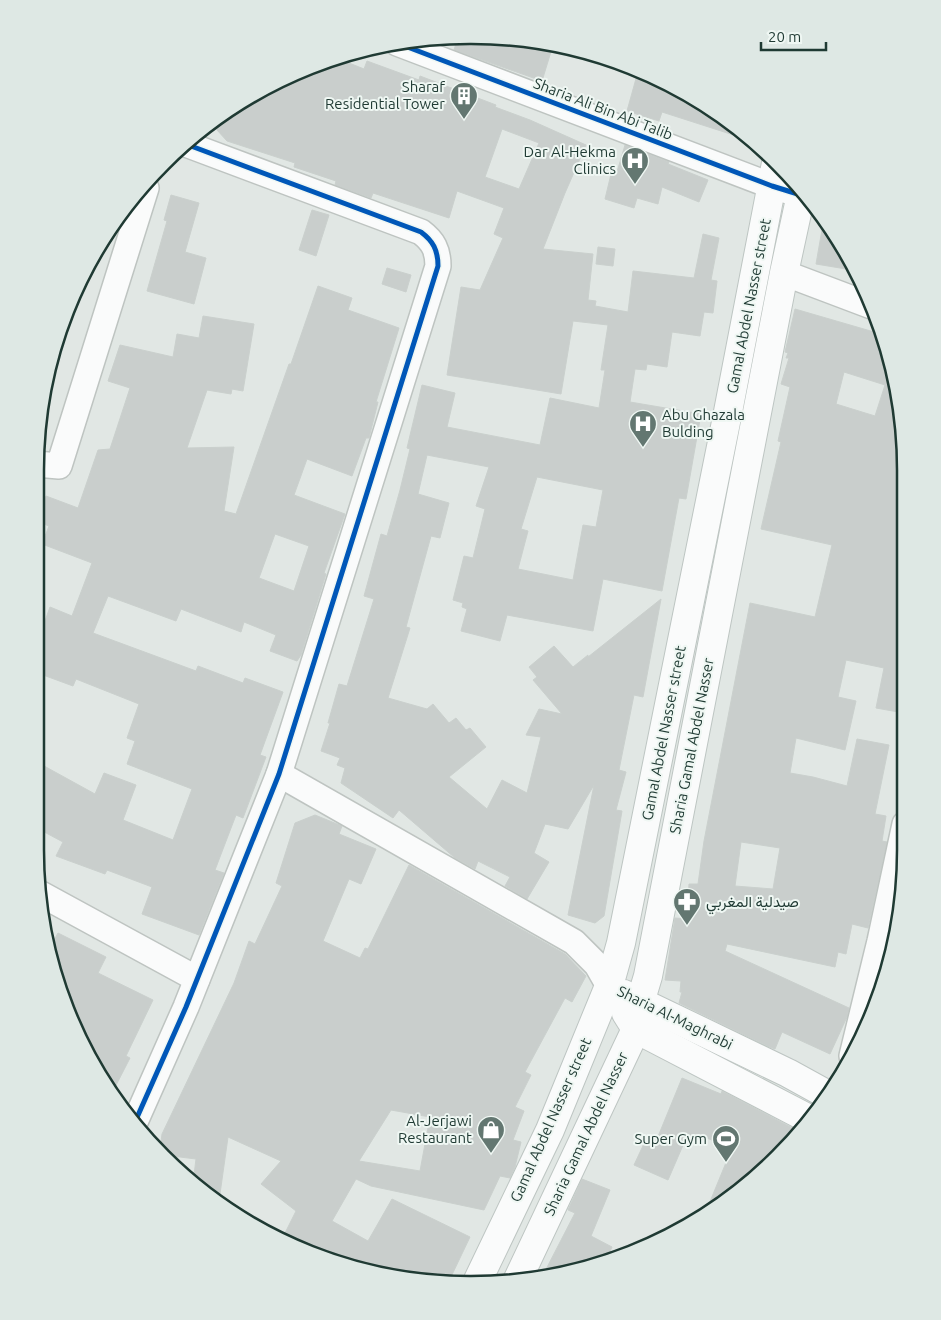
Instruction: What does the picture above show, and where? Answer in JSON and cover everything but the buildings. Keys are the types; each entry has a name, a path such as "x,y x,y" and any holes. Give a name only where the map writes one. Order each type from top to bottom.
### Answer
{"main road":[{"name":"Gamal Abdel Nasser street","path":"480,1276 550,1130 610,986 623,934 774,174"},
{"name":"Sharia Gamal Abdel Nasser","path":"521,1273 638,1016 648,976 799,199"},
{"name":"Sharia Al-Maghrabi","path":"610,986 638,1016 804,1116"},
{"name":"Sharia Al-Maghrabi","path":"638,1016 659,1010 822,1092"}],"street":[{"name":"Sharia Ali Bin Abi Talib","path":"430,46 453,65 774,174"},
{"path":"138,1116 197,979 279,774 438,266 435,246 421,232 192,147"},
{"path":"44,465 59,466 143,198"},
{"path":"784,273 863,303"},
{"path":"279,774 574,942 597,965 610,986"},
{"path":"860,1024 896,864"},
{"path":"46,897 197,979"}],"cycle path":[{"path":"410,48 794,193"},
{"path":"138,1116 186,1007 279,774 438,266 434,246 421,232 193,147"}],"place":[{"name":"Sharaf Residential Tower","path":"464,120"},
{"name":"Dar Al-Hekma Clinics","path":"635,185"},
{"name":"Abu Ghazala Bulding","path":"643,448"},
{"name":"صيدلية المغربي","path":"687,926"},
{"name":"Al-Jerjawi Restaurant","path":"491,1154"},
{"name":"Super Gym","path":"726,1163"}]}
